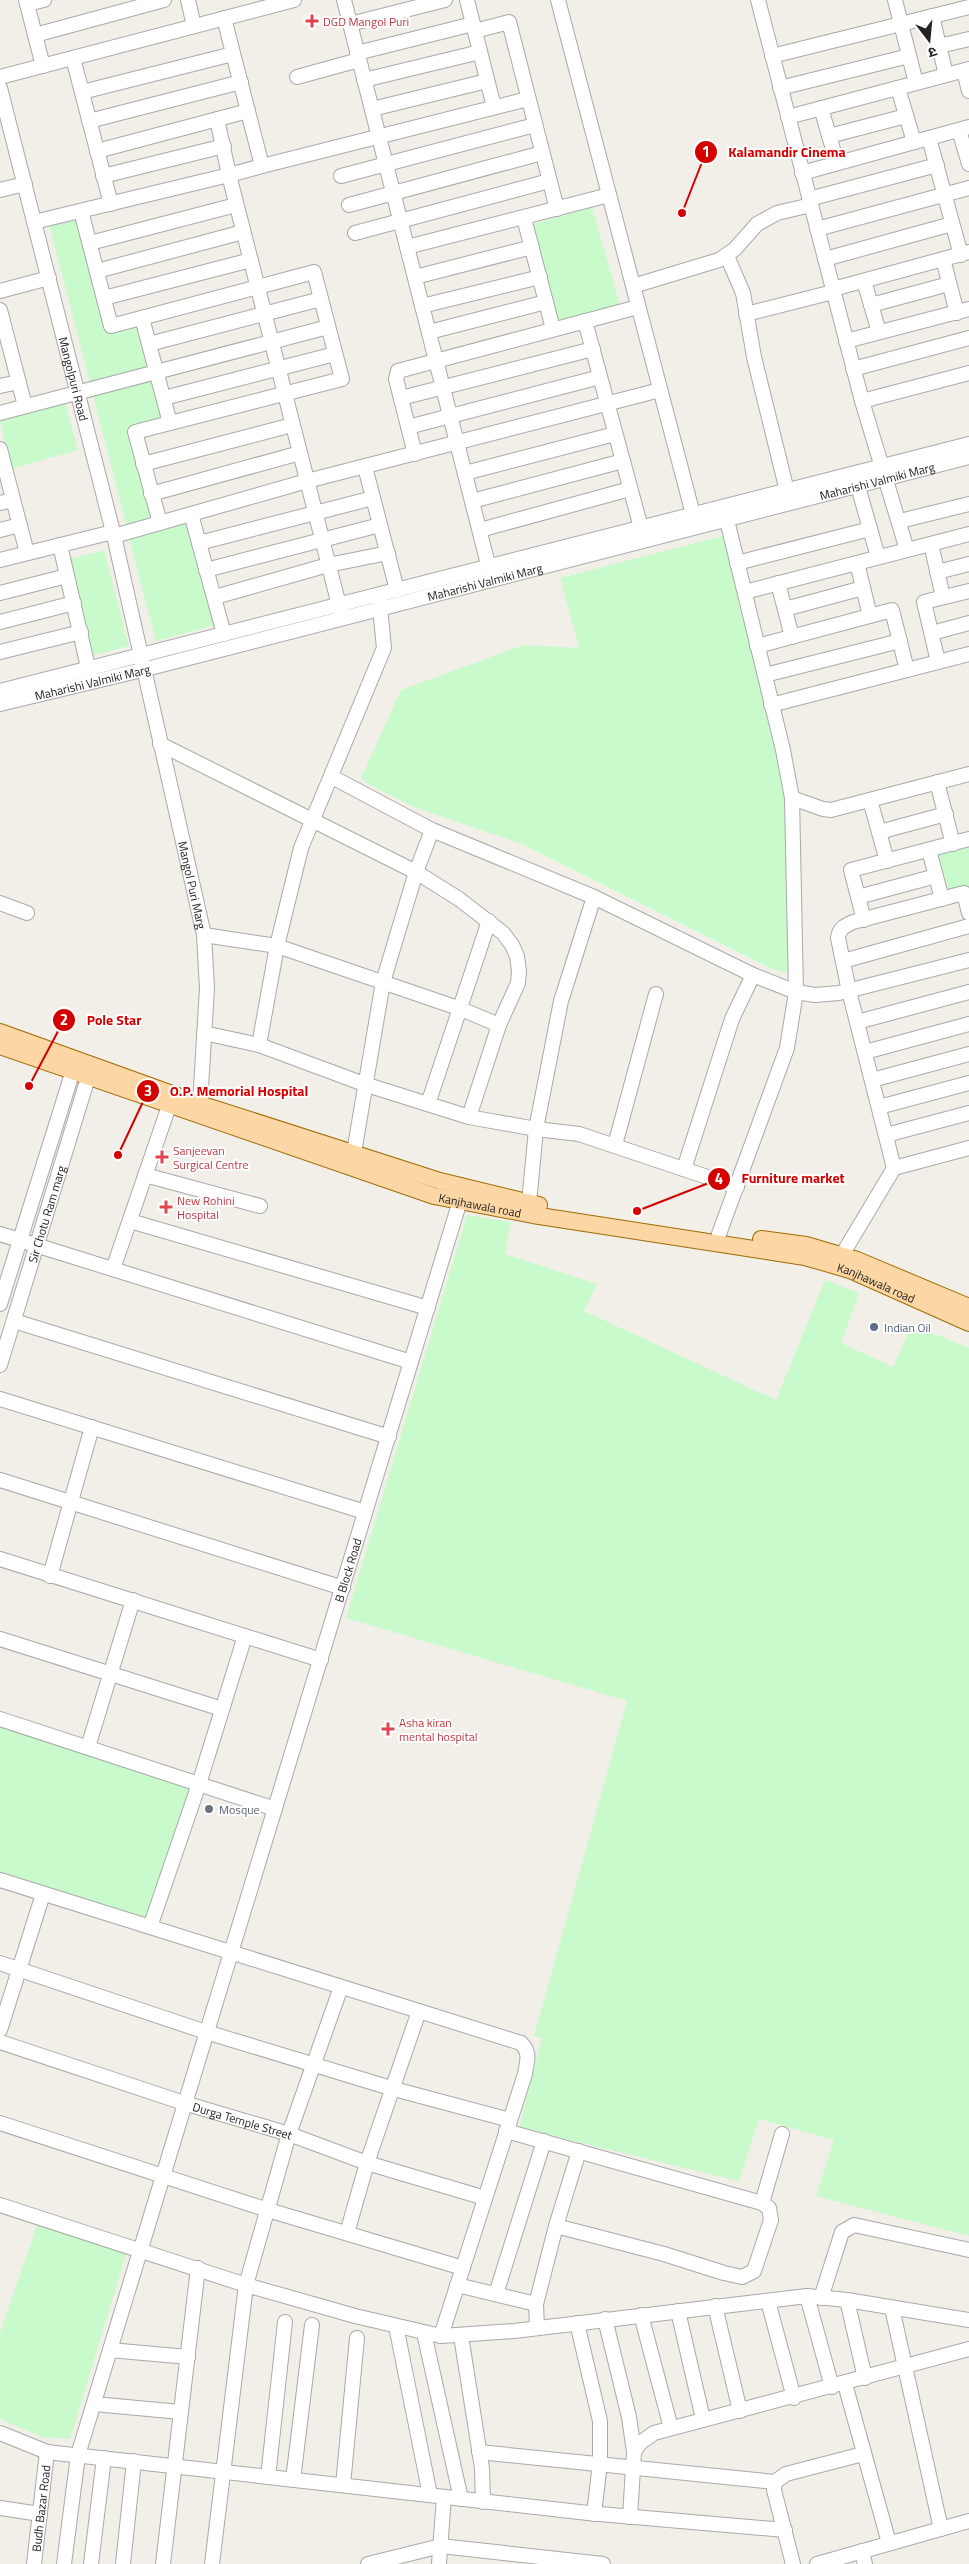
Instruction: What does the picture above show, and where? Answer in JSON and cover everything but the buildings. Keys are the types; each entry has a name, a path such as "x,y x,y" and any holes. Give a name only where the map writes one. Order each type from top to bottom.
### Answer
{"main road":[{"name":"Kanjhawala road","path":"0,1032 169,1106 352,1160"},
{"name":"Kanjhawala road","path":"0,1046 74,1065"},
{"name":"Kanjhawala road","path":"90,1071 200,1104 352,1160 434,1196 462,1194 719,1234 806,1245 842,1256 921,1294 969,1322"},
{"name":"Kanjhawala road","path":"462,1194 533,1215 805,1257 921,1294 969,1307"}],"street":[{"path":"43,66 27,2 44,0"},
{"path":"35,35 164,0"},
{"path":"188,0 194,26"},
{"path":"0,77 224,18 277,2 294,0"},
{"path":"344,0 491,573"},
{"path":"350,24 445,0"},
{"path":"467,0 494,108"},
{"path":"558,0 694,521"},
{"path":"758,0 853,369 883,473 900,521 907,550"},
{"path":"895,0 916,83"},
{"path":"772,56 969,7"},
{"path":"932,16 946,75"},
{"path":"224,18 262,166"},
{"path":"297,77 358,57 474,28 509,22 557,209"},
{"path":"939,46 969,39"},
{"path":"364,80 480,52"},
{"path":"82,92 233,54"},
{"path":"780,88 909,56"},
{"path":"73,58 111,204"},
{"path":"788,117 966,70 969,91"},
{"path":"372,109 487,80"},
{"path":"89,121 241,82"},
{"name":"Mangolpuri Road","path":"0,88 114,534 146,669"},
{"path":"898,88 914,142"},
{"path":"34,222 379,138 528,99"},
{"path":"821,108 837,163"},
{"path":"97,151 248,111"},
{"path":"829,136 906,116"},
{"path":"217,119 270,342 340,611"},
{"path":"342,176 535,125"},
{"path":"802,173 964,128 968,160"},
{"path":"746,314 965,254 952,224 929,138"},
{"path":"103,176 224,146"},
{"path":"349,205 542,153"},
{"path":"633,286 707,265 727,256 757,224 778,214 810,202 936,165"},
{"path":"355,233 549,181"},
{"path":"0,190 25,184"},
{"path":"817,229 969,188"},
{"path":"407,247 609,195"},
{"path":"90,243 236,205"},
{"path":"81,211 111,326 314,272 322,299 342,379 135,432 160,523"},
{"path":"524,218 553,329"},
{"path":"825,259 952,224"},
{"path":"97,271 243,232"},
{"path":"415,277 532,247"},
{"path":"727,256 740,281 754,357 787,491"},
{"path":"104,298 250,260"},
{"path":"846,341 963,311 950,284 943,260"},
{"path":"422,306 540,277"},
{"path":"0,291 49,278"},
{"path":"864,281 878,332"},
{"path":"871,305 950,284"},
{"path":"149,344 322,299"},
{"path":"429,332 546,302"},
{"path":"415,454 396,379 398,371 638,307"},
{"path":"0,310 6,354 19,382 25,406"},
{"path":"142,318 170,423"},
{"path":"585,321 643,534"},
{"path":"0,412 328,327"},
{"path":"853,369 969,338"},
{"path":"401,398 593,349"},
{"path":"164,398 335,354"},
{"path":"862,402 969,372"},
{"path":"408,427 600,377"},
{"path":"0,386 19,382"},
{"path":"0,560 160,523 307,481 458,444 660,390"},
{"path":"143,464 292,425"},
{"path":"465,473 616,434"},
{"name":"Maharishi Valmiki Marg","path":"883,473 969,444"},
{"path":"0,448 7,501 20,525 27,553"},
{"path":"151,494 300,453"},
{"name":"Maharishi Valmiki Marg","path":"0,691 90,675 146,669 340,611 856,479 969,457"},
{"path":"472,501 623,461"},
{"path":"365,467 397,590"},
{"path":"856,479 878,557"},
{"name":"Maharishi Valmiki Marg","path":"725,513 787,491 856,479"},
{"path":"480,530 630,489"},
{"path":"199,543 373,498"},
{"path":"900,521 969,504"},
{"path":"719,1234 787,1048 796,992 795,831 792,798 783,750 725,513"},
{"path":"191,514 224,634"},
{"path":"0,530 20,525"},
{"path":"206,570 380,525"},
{"path":"737,563 870,529"},
{"path":"745,592 969,534"},
{"path":"931,544 943,597"},
{"path":"60,545 90,675"},
{"path":"215,597 328,565 388,553"},
{"path":"857,562 870,616"},
{"path":"937,572 969,564"},
{"name":"Maharishi Valmiki Marg","path":"380,601 397,590 491,573"},
{"path":"0,593 68,576"},
{"path":"778,583 792,637"},
{"path":"785,609 864,588"},
{"path":"938,662 924,602 969,591"},
{"path":"259,1045 277,946 301,848 384,648 380,601"},
{"path":"0,622 74,603"},
{"path":"757,646 892,610 907,670"},
{"name":"Maharishi Valmiki Marg","path":"0,704 90,675 142,654 224,634 340,611"},
{"path":"932,633 969,623"},
{"path":"0,652 81,632"},
{"path":"765,676 900,641"},
{"path":"771,705 969,654"},
{"name":"Mangol Puri Marg","path":"146,669 160,744 204,935 206,988 200,1104"},
{"path":"160,744 416,872 489,921 503,933 512,945 519,971 518,983 499,1025 469,1117"},
{"path":"332,777 432,830 594,897 754,975 796,992 829,994 849,991 969,960"},
{"path":"792,798 831,810 937,782 968,778"},
{"path":"937,782 953,844"},
{"path":"870,800 887,861"},
{"path":"879,832 946,814"},
{"path":"352,1160 383,982 416,872 432,830"},
{"path":"864,920 851,870 969,840"},
{"path":"929,850 942,899"},
{"path":"858,897 936,876"},
{"path":"842,1256 894,1168 849,991 839,932 843,927 864,920 964,893 969,913"},
{"path":"528,1203 536,1129 561,1001 594,897"},
{"path":"0,903 27,913"},
{"path":"428,1104 489,921"},
{"path":"843,961 969,926"},
{"path":"204,935 277,946 461,1009 499,1025"},
{"path":"684,1169 732,1019 754,975"},
{"path":"857,1022 969,992"},
{"path":"615,1145 656,994"},
{"path":"865,1052 969,1024"},
{"path":"204,1032 259,1045 364,1084 469,1117 536,1129 580,1134 737,1187"},
{"path":"872,1080 969,1054"},
{"name":"Sir Chotu Ram marg","path":"0,1304 74,1065"},
{"name":"Sir Chotu Ram marg","path":"0,1365 90,1071"},
{"path":"879,1107 969,1083"},
{"path":"113,1269 169,1106"},
{"path":"886,1135 969,1113"},
{"path":"894,1168 969,1148"},
{"path":"145,1176 260,1206"},
{"name":"B Block Road","path":"64,2564 78,2455 462,1194"},
{"path":"130,1221 428,1308"},
{"path":"0,1234 113,1269 159,1286 411,1362"},
{"path":"14,1321 389,1436"},
{"path":"0,1399 365,1512"},
{"path":"50,1576 92,1427"},
{"path":"0,1480 342,1588"},
{"path":"0,1559 320,1660"},
{"path":"88,1747 133,1600"},
{"path":"150,1927 199,1784 245,1636"},
{"path":"0,1639 222,1709"},
{"path":"0,1719 275,1809"},
{"path":"0,1880 521,2043 526,2048 528,2054 525,2074 441,2336"},
{"path":"0,2030 43,1894"},
{"path":"0,1963 206,2032 314,2063 508,2126 544,2141 762,2203 769,2208 771,2220 754,2271 742,2277 556,2226"},
{"path":"212,2564 246,2284 289,2134 341,1987"},
{"path":"347,2233 367,2162 394,2089 419,2011"},
{"name":"Durga Temple Street","path":"0,2042 184,2104 289,2134 367,2162 485,2198"},
{"path":"0,2123 164,2174 268,2210 463,2268"},
{"path":"762,2203 782,2134"},
{"path":"496,2294 544,2141"},
{"path":"537,2327 536,2304 556,2226 579,2151"},
{"path":"0,2206 246,2284 396,2326 441,2336 462,2336 768,2300 814,2297 847,2300 969,2320"},
{"path":"889,2543 863,2454 838,2386 814,2297 842,2232 854,2225 969,2250"},
{"path":"163,2564 198,2268"},
{"path":"458,2284 536,2304"},
{"path":"768,2300 794,2398"},
{"path":"847,2300 865,2378"},
{"path":"715,2306 740,2411"},
{"path":"892,2308 903,2367 941,2529"},
{"path":"678,2310 703,2419"},
{"path":"641,2315 671,2428"},
{"path":"605,2319 628,2417 634,2452 630,2517"},
{"path":"268,2477 285,2322"},
{"path":"577,2323 600,2421 600,2463 594,2514"},
{"path":"293,2480 312,2325"},
{"path":"396,2326 430,2495"},
{"path":"424,2333 461,2499"},
{"path":"462,2336 479,2452 483,2502"},
{"path":"343,2485 357,2338"},
{"path":"634,2452 640,2443 654,2433 703,2419 794,2398 969,2349"},
{"path":"110,2350 188,2357"},
{"path":"94,2404 182,2412"},
{"path":"0,2432 47,2452 594,2514 785,2530"},
{"name":"Budh Bazar Road","path":"34,2564 47,2452"},
{"path":"479,2452 775,2482 786,2474 863,2454"},
{"path":"91,2564 104,2458"},
{"path":"123,2564 134,2461"},
{"path":"775,2482 774,2490 793,2564"},
{"path":"439,2564 444,2497"},
{"path":"0,2508 40,2514"},
{"path":"818,2564 863,2557 889,2543 969,2520"},
{"path":"368,2564 441,2546 603,2564"}],"green space":[{"path":"592,207 620,305 558,323 530,225"},
{"path":"77,217 107,330 140,321 168,428 133,437 154,520 127,527 49,224"},
{"path":"65,403 78,450 11,469 0,421"},
{"path":"189,518 216,625 156,641 128,534"},
{"path":"723,536 789,787 793,974 772,969 522,844 414,807 372,786 361,778 401,690 524,645 579,648 560,578"},
{"path":"104,550 129,646 91,656 66,560"},
{"path":"969,841 969,891 950,896 937,849"},
{"path":"467,1215 511,1222 505,1254 597,1284 584,1311 776,1400 825,1280 859,1293 841,1343 893,1367 912,1325 969,1348 969,2236 816,2196 834,2140 759,2119 739,2181 519,2128 542,2038 534,2036 627,1701 346,1618"},
{"path":"0,1727 199,1784 150,1927 0,1874"},
{"path":"38,2222 127,2251 70,2439 42,2437 0,2419 0,2333"}],"place":[{"name":"DGD Mangol Puri","path":"312,21"},
{"name":"Kalamandir Cinema","path":"682,213"},
{"name":"Pole Star","path":"29,1086"},
{"name":"O.P. Memorial Hospital","path":"118,1155"},
{"name":"Sanjeevan Surgical Centre","path":"162,1157"},
{"name":"New Rohini Hospital","path":"166,1207"},
{"name":"Furniture market","path":"637,1211"},
{"name":"Indian Oil","path":"874,1327"},
{"name":"Asha kiran mental hospital","path":"388,1729"},
{"name":"Mosque","path":"209,1809"}]}
